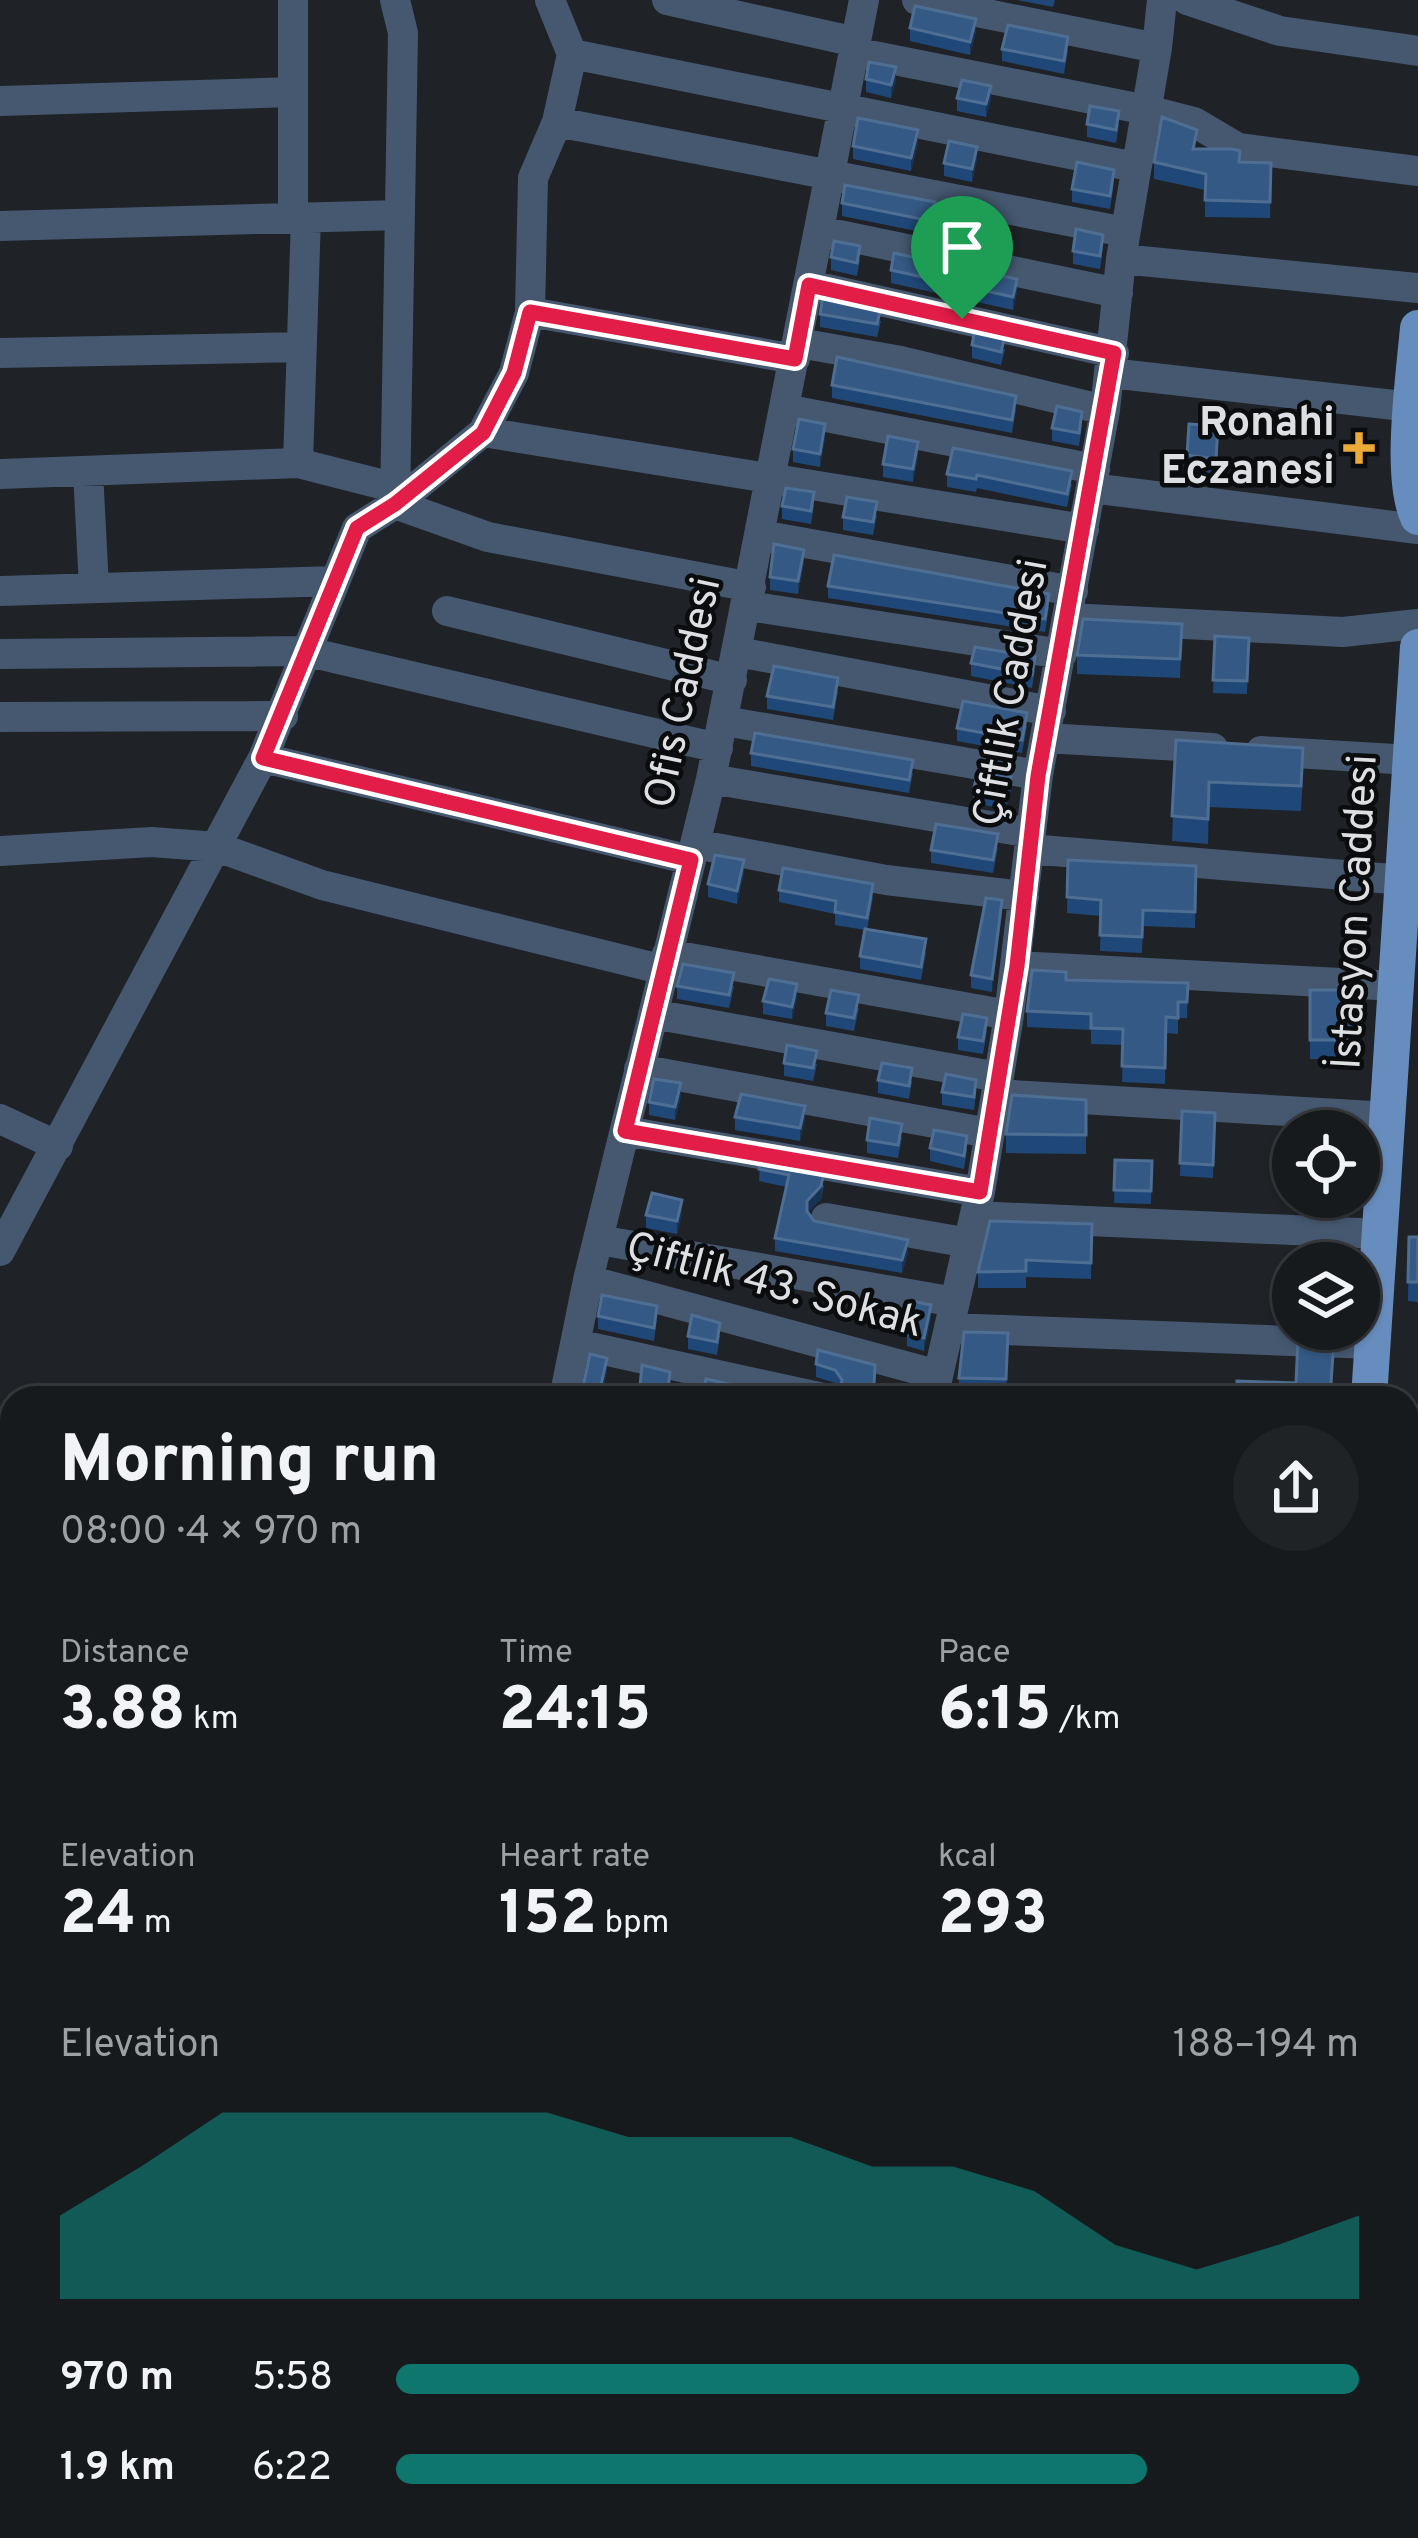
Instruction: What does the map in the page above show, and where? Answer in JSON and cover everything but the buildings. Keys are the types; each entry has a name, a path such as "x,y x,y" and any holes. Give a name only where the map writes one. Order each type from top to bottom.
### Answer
{"main road":[{"path":"1418,328 1410,492 1418,518"},
{"name":"İstasyon Caddesi","path":"1380,1246 1399,1125 1418,652"},
{"name":"İstasyon Caddesi","path":"1370,1386 1372,1350"}],"street":[{"path":"293,0 302,347 298,463"},
{"path":"395,0 403,33 396,496"},
{"path":"0,1251 263,758 357,528 483,433 514,373 530,312 533,178 557,122 572,54 550,0"},
{"path":"667,0 855,47 1147,110 1193,122 1238,148 1418,171"},
{"name":"Ofis Caddesi","path":"567,1386 721,734 864,0"},
{"path":"917,0 1157,48"},
{"name":"Çiftlik Caddesi","path":"936,1386 975,1217 1010,1015 1038,776 1105,410 1123,245 1162,0"},
{"path":"1187,0 1280,31 1418,51"},
{"path":"572,54 1135,167"},
{"path":"0,100 293,92"},
{"path":"557,122 830,172 1123,245 1418,288"},
{"path":"0,226 400,215"},
{"path":"820,231 1118,293"},
{"path":"809,285 1112,363 1412,407"},
{"path":"530,312 797,351 901,361 1105,410"},
{"path":"0,353 302,347"},
{"path":"785,409 1093,478 1418,529"},
{"path":"483,433 1084,529"},
{"path":"0,475 298,463 396,496 488,537 749,596 1062,654"},
{"path":"88,472 94,586"},
{"path":"761,535 1071,604 1343,632 1418,624"},
{"path":"0,591 335,581"},
{"path":"447,611 1048,724 1413,772"},
{"path":"0,654 304,652 721,734 1038,776"},
{"path":"0,717 283,716"},
{"path":"263,758 693,852 1024,896"},
{"path":"711,778 1030,841 1408,890"},
{"path":"0,851 152,842 217,847 322,885 665,962 1010,1015"},
{"path":"1017,966 1404,1003"},
{"path":"653,1014 997,1085 1399,1125"},
{"path":"639,1069 989,1133"},
{"path":"0,1119 58,1146"},
{"path":"625,1131 975,1217"},
{"path":"826,1218 975,1217 1381,1234"},
{"path":"599,1240 952,1315 1272,1338"},
{"name":"Çiftlik 43. Sokak","path":"589,1280 933,1386"},
{"path":"576,1345 767,1386"}],"place":[{"name":"Ronahi Eczanesi","path":"1359,448"}],"route":[{"path":"809,285 962,319 1114,353 1038,776 1017,966 980,1192 625,1131 691,860 263,758 304,652 357,528 395,504 483,433 514,373 530,312 795,359 809,285"}]}
